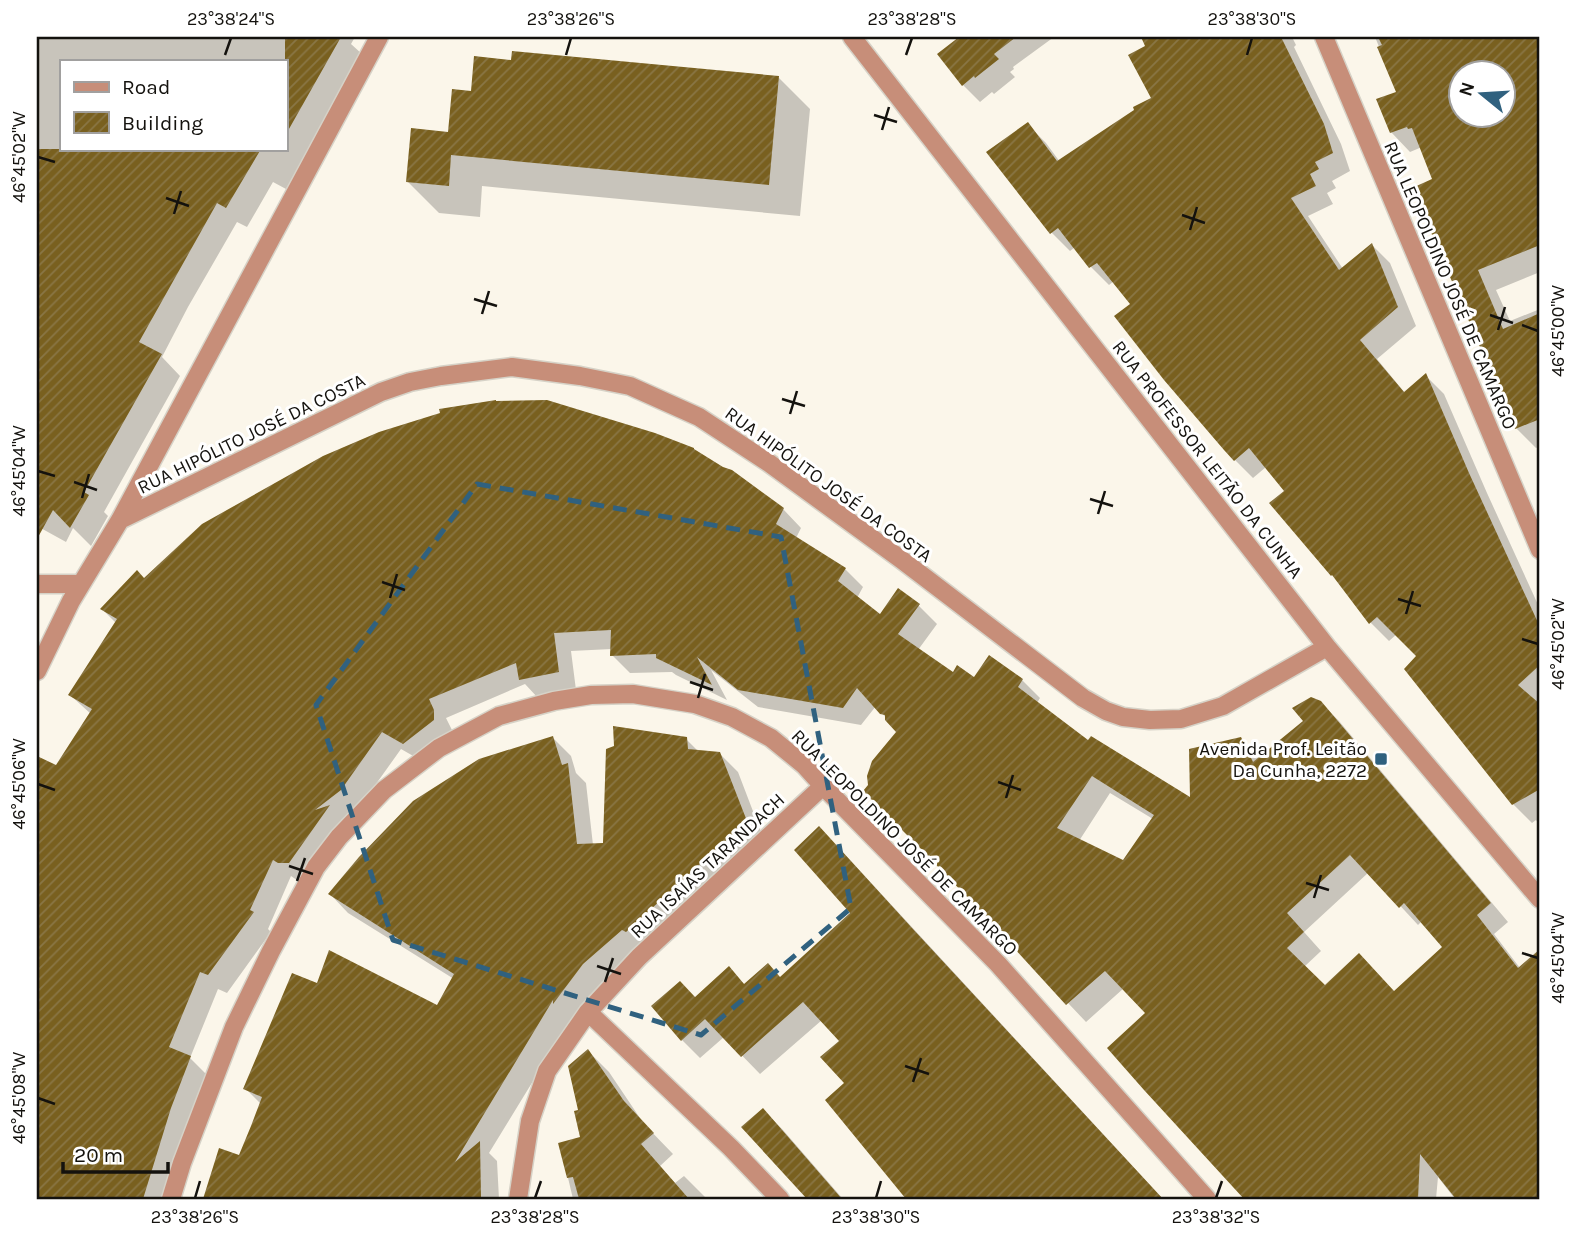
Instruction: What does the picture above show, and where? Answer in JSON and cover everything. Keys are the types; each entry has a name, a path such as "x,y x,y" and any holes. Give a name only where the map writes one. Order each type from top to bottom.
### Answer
{"street":[{"path":"37,671 80,584 120,520 379,37"},
{"name":"RUA PROFESSOR LEITÃO DA CUNHA","path":"852,37 1327,647 1540,899"},
{"name":"RUA LEOPOLDINO JOSÉ DE CAMARGO","path":"1324,37 1540,550"},
{"name":"RUA HIPÓLITO JOSÉ DA COSTA","path":"120,520 381,392 410,382 441,376 512,367 630,386 699,417 769,463 1083,698 1123,717 1181,719 1223,706 1327,647"},
{"path":"37,584 80,584"},
{"name":"RUA LEOPOLDINO JOSÉ DE CAMARGO","path":"171,1199 234,1027 316,867 339,837 384,790 439,748 499,716 554,701 591,695 633,694 695,704 732,717 771,738 804,765 998,964 1207,1199"},
{"name":"RUA ISAÍAS TARANDACH","path":"519,1199 530,1121 547,1071 587,1012 639,957 823,786"},
{"path":"587,1012 731,1148 780,1199"}],"highlighted area":[{"path":"477,484 781,537 851,908 701,1035 393,940 316,705"}],"building":[{"path":"285,37 341,37 287,132 287,60"},
{"path":"959,37 1016,37 994,54 999,59 962,86 937,54"},
{"path":"1141,37 1281,37 1324,124 1333,153 1315,162 1319,169 1310,174 1316,186 1291,198 1339,270 1372,243 1398,307 1360,340 1404,392 1426,373 1540,627 1540,665 1518,685 1540,704 1540,789 1512,805 1404,669 1416,656 1377,617 1369,624 1332,575 1269,503 1284,491 1249,448 1234,461 1224,450 1114,316 1130,304 1097,263 1089,268 1058,228 1050,234 986,152 1028,122 1057,161 1134,110 1133,107 1151,98 1128,55 1145,46"},
{"path":"1378,37 1540,37 1540,245 1478,270 1503,329 1540,313 1540,419 1515,429 1412,188 1432,179 1412,128 1390,133 1376,99 1396,92 1377,47 1382,45"},
{"path":"512,51 779,76 769,185 451,155 449,186 406,182 411,128 448,132 452,89 471,91 474,56 511,60"},
{"path":"37,149 260,150 226,208 217,203 139,342 162,354 84,492 89,495 70,528 53,510 37,539"},
{"path":"496,400 547,400 655,433 694,448 732,470 784,508 776,524 846,568 838,581 880,614 898,588 920,604 898,634 953,672 957,665 974,677 989,655 1023,679 1018,687 1088,740 1091,736 1190,797 1189,749 1241,737 1253,762 1303,721 1292,708 1311,697 1321,701 1491,903 1477,915 1518,968 1540,949 1540,1199 1456,1199 1420,1154 1418,1199 1244,1199 1107,1048 1145,1013 1105,971 1066,1005 1015,947 863,791 868,785 867,776 872,761 896,732 885,720 885,715 880,714 857,688 843,708 738,690 697,657 712,685 656,658 656,654 610,656 611,630 554,633 559,672 519,680 516,663 429,699 434,710 434,720 403,744 382,732 341,790 315,810 330,805 289,863 273,860 250,910 254,912 208,975 200,972 169,1047 191,1056 171,1108 143,1199 37,1199 37,756 56,765 92,709 68,695 117,619 100,609 137,570 144,578 202,524 323,456 379,432 440,413 439,409","holes":["1092,776 1154,815 1123,860 1057,828","1350,855 1399,908 1404,903 1442,947 1394,991 1359,953 1325,985 1287,948 1304,932 1287,913"]},
{"path":"613,726 687,737 688,749 720,752 747,821 626,932 622,930 583,964 553,1004 553,1000 455,1162 480,1141 481,1197 203,1199 219,1148 239,1155 251,1126 262,1097 243,1089 292,973 317,983 329,950 437,1005 454,974 328,894 359,857 413,801 479,759 553,736 562,765 568,763 577,844 603,843 606,749 614,746"},
{"path":"819,826 1163,1199 906,1199 825,1100 844,1083 820,1057 839,1041 803,1002 741,1057 705,1019 681,1041 651,1006 680,981 695,997 729,966 744,984 768,963 780,977 850,913 794,850"},
{"path":"588,1049 624,1101 654,1133 641,1144 689,1199 579,1199 573,1177 567,1178 558,1143 580,1137 574,1111 578,1110 568,1066"},
{"path":"763,1108 842,1199 807,1199 741,1127"}],"place":[{"name":"Avenida Prof. Leitão Da Cunha, 2272","path":"1381,759"}]}
